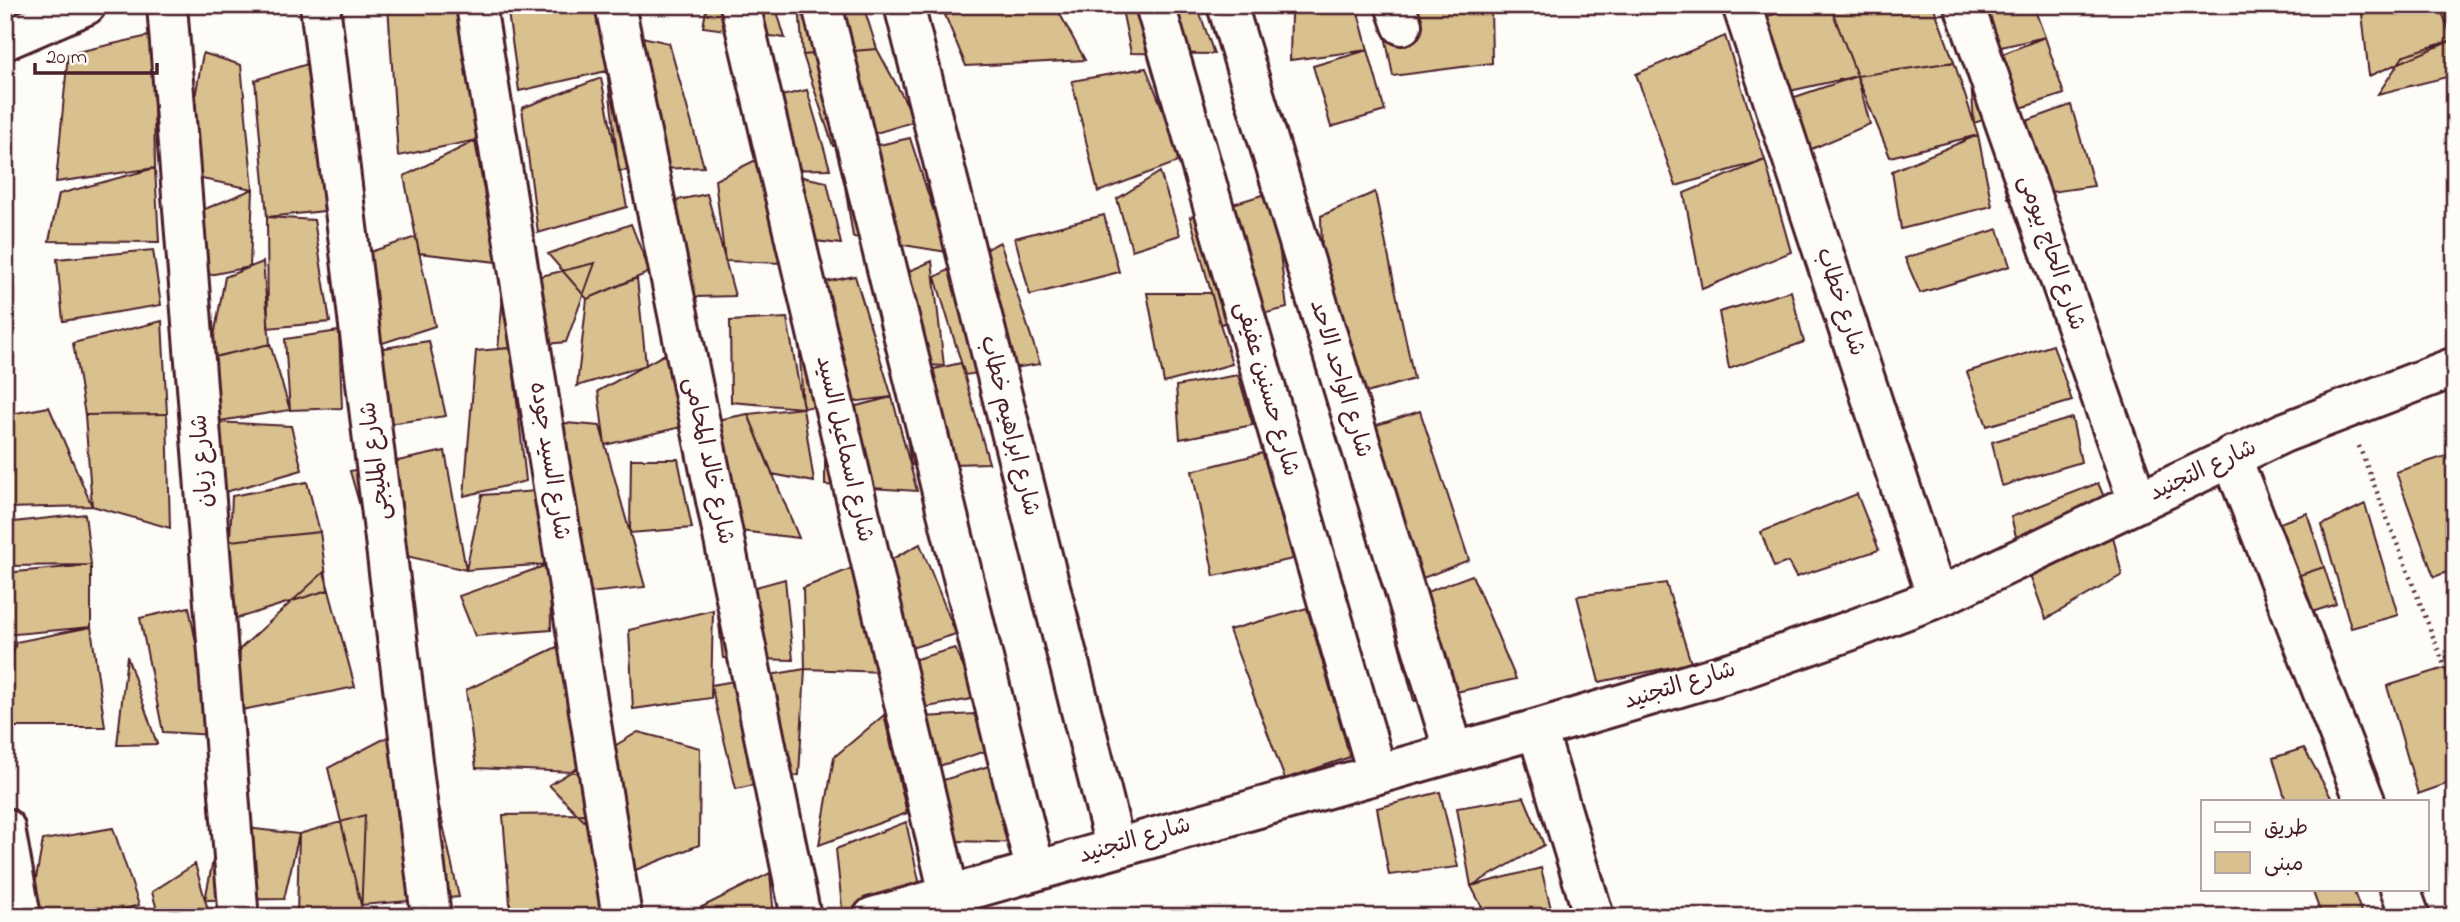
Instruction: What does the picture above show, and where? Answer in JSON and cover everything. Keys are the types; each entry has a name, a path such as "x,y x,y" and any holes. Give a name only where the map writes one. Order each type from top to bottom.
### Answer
{"street":[{"path":"5,40 86,5"},
{"name":"شارع زيان","path":"167,5 238,908 234,917"},
{"name":"شارع المليجى","path":"320,5 431,917"},
{"name":"شارع السيد جوده","path":"476,5 622,917"},
{"name":"شارع خالد المحامى","path":"615,5 802,917"},
{"name":"شارع اسماعيل السيد","path":"740,5 950,894"},
{"path":"822,5 1035,869"},
{"name":"شارع ابراهيم خطاب","path":"904,5 1115,846"},
{"name":"شارع حسنين عفيفى","path":"1155,5 1377,773"},
{"name":"شارع الواحد الاحد","path":"1227,5 1454,752"},
{"name":"شارع خطاب","path":"1742,5 1937,598"},
{"name":"شارع الحاج بيومى","path":"1965,5 2138,502"},
{"name":"شارع التجنيد","path":"873,917 1744,668 1937,598 2231,456 2344,408 2455,367"},
{"path":"2231,456 2365,800"},
{"path":"1537,729 1594,917"},
{"path":"5,828 21,917"},
{"path":"2399,890 2410,917"}],"path":[{"path":"2344,408 2455,693"}],"building":[{"path":"388,5 457,5 497,136 398,156"},
{"path":"507,5 597,5 611,70 519,91"},
{"path":"707,5 775,5 785,38 703,27"},
{"path":"799,5 863,5 877,49 803,55"},
{"path":"951,5 998,5 953,13"},
{"path":"998,5 1055,5 1085,60 966,66 945,15"},
{"path":"1121,5 1197,5 1214,54 1131,53"},
{"path":"1308,5 1356,5 1368,50 1290,60 1291,14"},
{"path":"1379,5 1491,5 1492,63 1393,76"},
{"path":"1807,5 1830,5 1857,76 1772,95 1768,16"},
{"path":"1841,5 1933,5 1954,62 1857,76 1831,8"},
{"path":"1954,5 2033,5 2045,37 1966,55"},
{"path":"2361,5 2439,5 2453,40 2369,76"},
{"path":"602,28 669,43 704,167 619,171"},
{"path":"153,35 155,168 56,182 68,54"},
{"path":"1725,36 1765,160 1676,186 1636,74"},
{"path":"2045,37 2064,94 1974,123 1970,67"},
{"path":"2453,40 2451,76 2378,94 2404,55"},
{"path":"877,49 916,121 833,146 803,55"},
{"path":"1368,50 1385,111 1331,127 1313,66"},
{"path":"203,53 241,65 253,189 181,175"},
{"path":"314,62 324,211 267,217 255,80"},
{"path":"1954,62 1978,135 1890,157 1857,76"},
{"path":"1146,68 1183,160 1098,192 1072,81"},
{"path":"1857,76 1870,124 1793,157 1789,99"},
{"path":"601,78 627,207 538,233 522,108"},
{"path":"807,90 830,169 779,170 777,97"},
{"path":"2071,105 2094,186 2008,198 1993,133"},
{"path":"1978,135 1992,206 1901,229 1892,171"},
{"path":"910,138 947,252 853,237 840,154"},
{"path":"475,141 497,262 419,253 404,176"},
{"path":"762,157 784,263 725,261 715,180"},
{"path":"1765,160 1791,252 1702,289 1684,193"},
{"path":"155,168 159,242 49,241 59,194"},
{"path":"1160,172 1180,235 1132,250 1117,199"},
{"path":"798,176 827,182 841,244 807,240"},
{"path":"253,189 250,267 189,279 193,214"},
{"path":"1272,192 1287,308 1220,324 1190,217"},
{"path":"1375,192 1414,379 1326,405 1321,216"},
{"path":"707,194 735,296 656,298 644,207"},
{"path":"1104,215 1119,272 1030,295 1015,238"},
{"path":"267,217 314,220 330,322 268,328"},
{"path":"631,224 650,272 587,299 548,254"},
{"path":"1998,229 2010,266 1920,293 1905,258"},
{"path":"416,237 435,326 352,353 339,262"},
{"path":"1000,242 1040,364 965,375 935,277"},
{"path":"153,250 161,305 63,321 57,259"},
{"path":"932,261 944,366 895,363 875,286"},
{"path":"263,262 270,344 210,358 225,277"},
{"path":"595,263 566,342 498,349 504,285"},
{"path":"855,276 892,397 803,408 796,288"},
{"path":"637,278 646,365 577,386 587,299"},
{"path":"1791,291 1804,342 1729,369 1719,312"},
{"path":"1147,293 1211,293 1232,364 1164,383"},
{"path":"787,318 803,408 731,402 730,321"},
{"path":"162,321 167,414 85,415 73,343"},
{"path":"339,331 342,408 290,410 285,339"},
{"path":"429,341 446,416 357,428 352,353"},
{"path":"270,344 290,410 213,422 210,358"},
{"path":"2053,345 2072,401 1987,426 1967,372"},
{"path":"511,348 526,481 464,496 476,351"},
{"path":"665,354 681,427 605,445 598,391"},
{"path":"961,363 989,463 911,465 898,377"},
{"path":"1238,375 1253,425 1180,439 1176,386"},
{"path":"892,397 917,491 825,485 825,414"},
{"path":"49,407 92,506 5,508 5,415"},
{"path":"803,408 814,482 772,474 748,414"},
{"path":"1420,411 1469,560 1390,591 1343,436"},
{"path":"167,414 170,528 92,506 85,415"},
{"path":"748,414 799,538 706,527 681,427"},
{"path":"2072,418 2081,462 2002,486 1992,442"},
{"path":"213,422 291,426 302,470 222,493"},
{"path":"554,422 600,426 645,587 571,595"},
{"path":"445,451 466,570 372,548 350,471"},
{"path":"1263,453 1293,559 1214,576 1192,471"},
{"path":"2455,453 2455,569 2434,577 2396,472"},
{"path":"631,459 678,459 692,528 630,533"},
{"path":"307,482 320,532 230,541 232,496"},
{"path":"2098,483 2107,504 2018,544 2011,517"},
{"path":"537,491 550,564 466,570 482,495"},
{"path":"1857,494 1879,550 1796,577 1788,562 1774,567 1761,532"},
{"path":"2365,504 2398,615 2351,628 2322,525"},
{"path":"2307,513 2324,567 2288,579 2269,527"},
{"path":"85,514 91,565 5,566 5,523"},
{"path":"320,532 328,590 232,620 230,541"},
{"path":"2112,532 2122,575 2046,619 2029,572"},
{"path":"920,544 956,634 908,649 892,559"},
{"path":"550,564 551,630 475,636 459,596"},
{"path":"91,565 91,627 5,635 5,573"},
{"path":"857,566 883,672 805,669 803,588"},
{"path":"2324,567 2336,604 2309,613 2288,579"},
{"path":"324,572 355,687 237,711 240,649"},
{"path":"1472,575 1516,679 1414,701 1389,606"},
{"path":"785,579 793,660 723,658 716,598"},
{"path":"1666,583 1691,663 1599,682 1577,596"},
{"path":"189,607 214,735 163,732 140,618"},
{"path":"1307,608 1350,757 1285,779 1229,630"},
{"path":"713,610 711,698 633,709 629,630"},
{"path":"91,627 105,727 5,727 5,684 16,642"},
{"path":"559,646 599,773 476,768 466,690"},
{"path":"955,648 977,698 884,715 916,659"},
{"path":"127,656 157,744 117,745"},
{"path":"2445,668 2455,703 2455,781 2418,794 2387,686"},
{"path":"805,669 799,775 736,789 711,685"},
{"path":"974,714 989,750 936,767 908,718"},
{"path":"884,715 907,813 819,845 834,757"},
{"path":"420,720 459,897 361,905 328,768"},
{"path":"638,732 700,748 699,845 633,871 549,785"},
{"path":"2304,748 2332,800 2286,800 2273,758"},
{"path":"992,765 1029,843 920,840 924,786"},
{"path":"1440,792 1458,867 1389,875 1377,808"},
{"path":"1524,797 1544,845 1471,886 1457,808"},
{"path":"588,814 622,917 511,917 503,815"},
{"path":"365,815 361,917 297,917 299,834"},
{"path":"906,822 927,917 843,917 836,849"},
{"path":"220,825 299,834 284,899 205,900"},
{"path":"113,828 139,905 98,917 29,917 43,840"},
{"path":"195,864 210,917 159,917 152,892"},
{"path":"1541,868 1553,917 1487,917 1471,886"},
{"path":"770,873 774,917 682,917"},
{"path":"2353,890 2363,917 2322,917 2313,892"}]}
